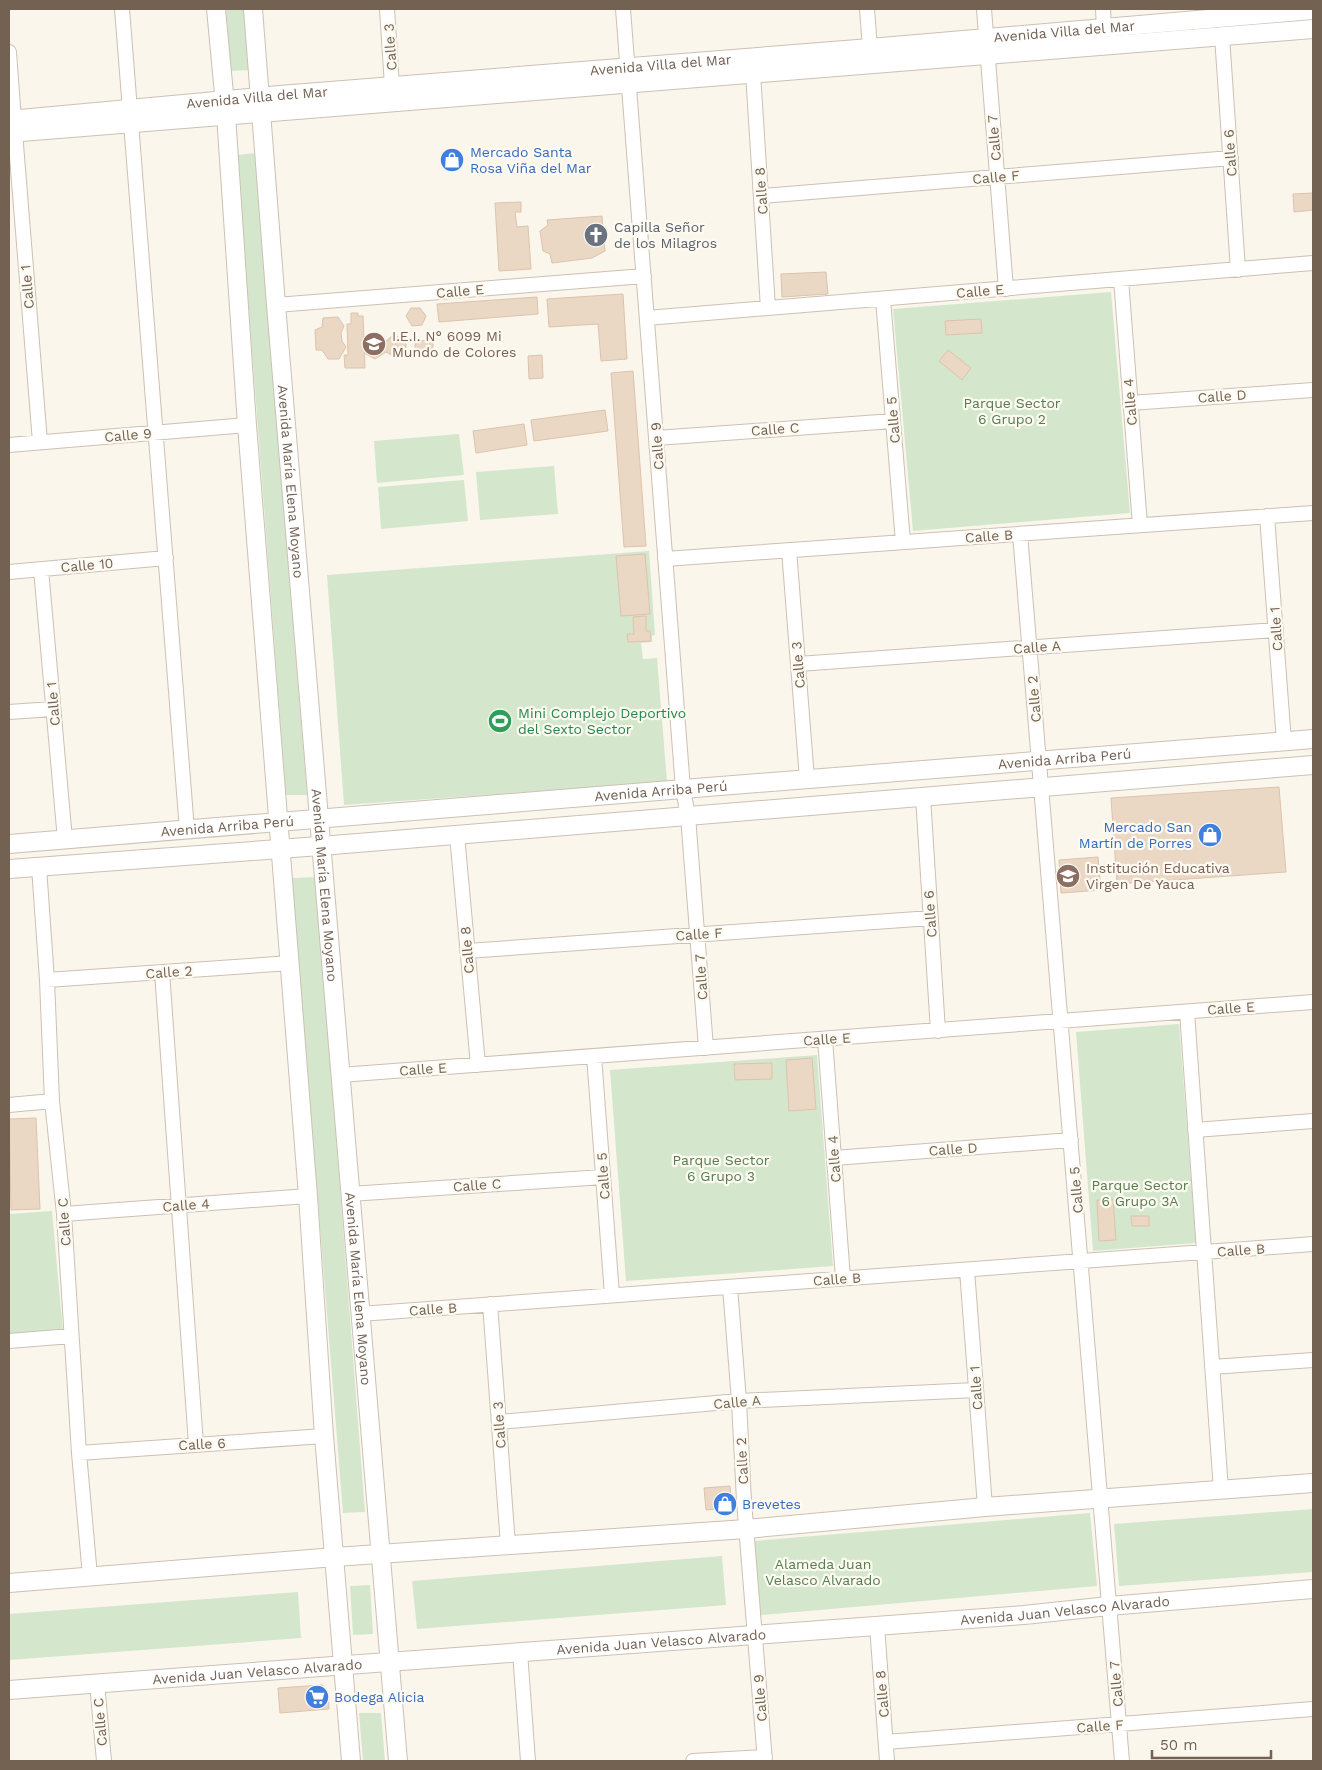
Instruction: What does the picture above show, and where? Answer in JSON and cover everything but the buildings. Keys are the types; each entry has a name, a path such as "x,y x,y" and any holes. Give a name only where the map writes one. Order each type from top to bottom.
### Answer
{"street":[{"path":"122,9 187,830"},
{"path":"216,9 226,108 247,425 280,822 280,848 291,963 324,1436 351,1761"},
{"name":"Avenida María Elena Moyano","path":"253,9 398,1761"},
{"name":"Calle 3","path":"387,9 392,86"},
{"path":"623,9 628,75"},
{"path":"867,9 870,48"},
{"path":"984,9 987,46"},
{"path":"1102,9 1104,27"},
{"name":"Avenida Villa del Mar","path":"261,105 392,86 628,75 753,74 987,46 1104,27 1313,10"},
{"name":"Avenida Villa del Mar","path":"12,126 628,75 870,48 987,46 1222,36 1313,29"},
{"name":"Calle 6","path":"1222,36 1238,270"},
{"name":"Calle 7","path":"987,46 1006,289"},
{"name":"Calle 1","path":"9,52 12,126 40,442"},
{"name":"Calle 8","path":"753,74 768,308"},
{"name":"Calle 9","path":"628,75 683,789 688,816"},
{"name":"Calle F","path":"761,196 1231,158"},
{"name":"Calle E","path":"647,318 1313,263"},
{"name":"Calle E","path":"276,305 644,276"},
{"name":"Calle 4","path":"1121,279 1140,525"},
{"name":"Calle 5","path":"883,299 903,542"},
{"name":"Calle D","path":"1130,403 1313,390"},
{"name":"Calle C","path":"656,438 893,421"},
{"name":"Calle 9","path":"9,445 247,425"},
{"name":"Calle B","path":"665,559 1313,513"},
{"name":"Calle 1","path":"1267,516 1284,742"},
{"name":"Calle 2","path":"1020,534 1040,775"},
{"name":"Calle 3","path":"789,550 807,779"},
{"name":"Calle 10","path":"9,572 166,558"},
{"name":"Calle 1","path":"41,569 65,840"},
{"name":"Calle A","path":"798,664 1276,630"},
{"path":"9,712 53,709"},
{"name":"Avenida Arriba Perú","path":"9,869 322,846 923,797 1040,775 1313,739"},
{"name":"Avenida Arriba Perú","path":"9,844 807,779 1040,775 1313,765"},
{"name":"Calle 5","path":"1040,775 1082,1261 1109,1606"},
{"name":"Calle 6","path":"923,797 938,1030"},
{"name":"Calle 7","path":"688,816 706,1048"},
{"name":"Calle 8","path":"456,835 478,1065"},
{"name":"Calle C","path":"39,867 47,980 52,1101 64,1214 90,1576"},
{"name":"Calle F","path":"467,951 931,918"},
{"name":"Calle 2","path":"47,980 291,963"},
{"path":"162,972 196,1444"},
{"name":"Calle E","path":"340,1075 1313,1002"},
{"path":"1187,1012 1221,1490"},
{"name":"Calle 4","path":"825,1039 843,1278"},
{"name":"Calle 5","path":"594,1056 612,1295"},
{"path":"9,1105 52,1101"},
{"path":"1195,1130 1313,1121"},
{"name":"Calle D","path":"834,1158 1071,1140"},
{"name":"Calle C","path":"350,1194 604,1177"},
{"name":"Calle 4","path":"64,1214 308,1196"},
{"name":"Calle B","path":"360,1314 1313,1244"},
{"name":"Calle 1","path":"967,1270 985,1507"},
{"name":"Calle 2","path":"730,1287 754,1635"},
{"name":"Calle 3","path":"490,1304 508,1545"},
{"path":"9,1341 72,1336"},
{"path":"1212,1367 1313,1360"},
{"name":"Calle A","path":"499,1422 739,1401 976,1390"},
{"name":"Calle 6","path":"80,1453 324,1436"},
{"path":"9,1583 335,1557 746,1529 985,1507 1313,1483"},
{"name":"Avenida Juan Velasco Alvarado","path":"9,1690 1024,1616 1109,1606 1313,1589"},
{"name":"Calle 7","path":"1109,1606 1122,1761"},
{"name":"Calle 8","path":"876,1626 887,1761"},
{"name":"Calle 9","path":"754,1635 765,1759"},
{"path":"520,1652 528,1761"},
{"name":"Calle C","path":"97,1684 104,1761"},
{"name":"Calle F","path":"886,1742 1313,1709"},
{"path":"693,1761 765,1759"}],"green space":[{"path":"226,9 245,9 250,70 231,71"},
{"path":"255,153 307,795 286,795 237,155"},
{"name":"Parque Sector 6 Grupo 2","path":"1111,292 1130,513 913,531 893,309"},
{"path":"459,434 464,475 377,483 374,441"},
{"path":"554,466 558,514 480,520 476,472"},
{"path":"464,480 468,521 381,529 378,487"},
{"name":"Mini Complejo Deportivo del Sexto Sector","path":"649,551 655,635 652,636 652,642 641,643 643,659 657,658 667,782 344,805 327,575"},
{"path":"316,877 365,1512 343,1513 292,878"},
{"name":"Parque Sector 6 Grupo 3A","path":"1179,1024 1196,1243 1093,1251 1076,1032"},
{"name":"Parque Sector 6 Grupo 3","path":"817,1055 833,1266 626,1281 610,1070"},
{"path":"52,1211 63,1332 9,1336 9,1214"},
{"path":"1313,1509 1313,1572 1119,1586 1114,1524"},
{"name":"Alameda Juan Velasco Alvarado","path":"1090,1513 1097,1586 761,1615 754,1541"},
{"name":"Alameda Juan Velasco Alvarado","path":"722,1556 726,1605 417,1629 412,1581"},
{"path":"370,1585 373,1634 353,1635 350,1586"},
{"path":"298,1592 301,1638 9,1660 9,1614"},
{"path":"359,1713 381,1713 385,1761 363,1761"}],"place":[{"name":"Mercado Santa Rosa Viña del Mar","path":"452,160"},
{"name":"Capilla Señor de los Milagros","path":"596,235"},
{"name":"I.E.I. N° 6099 Mi Mundo de Colores","path":"374,344"},
{"name":"Mini Complejo Deportivo del Sexto Sector","path":"500,721"},
{"name":"Mercado San Martín de Porres","path":"1210,835"},
{"name":"Institución Educativa Virgen De Yauca","path":"1068,876"},
{"name":"Brevetes","path":"725,1504"},
{"name":"Bodega Alicia","path":"317,1697"}]}
